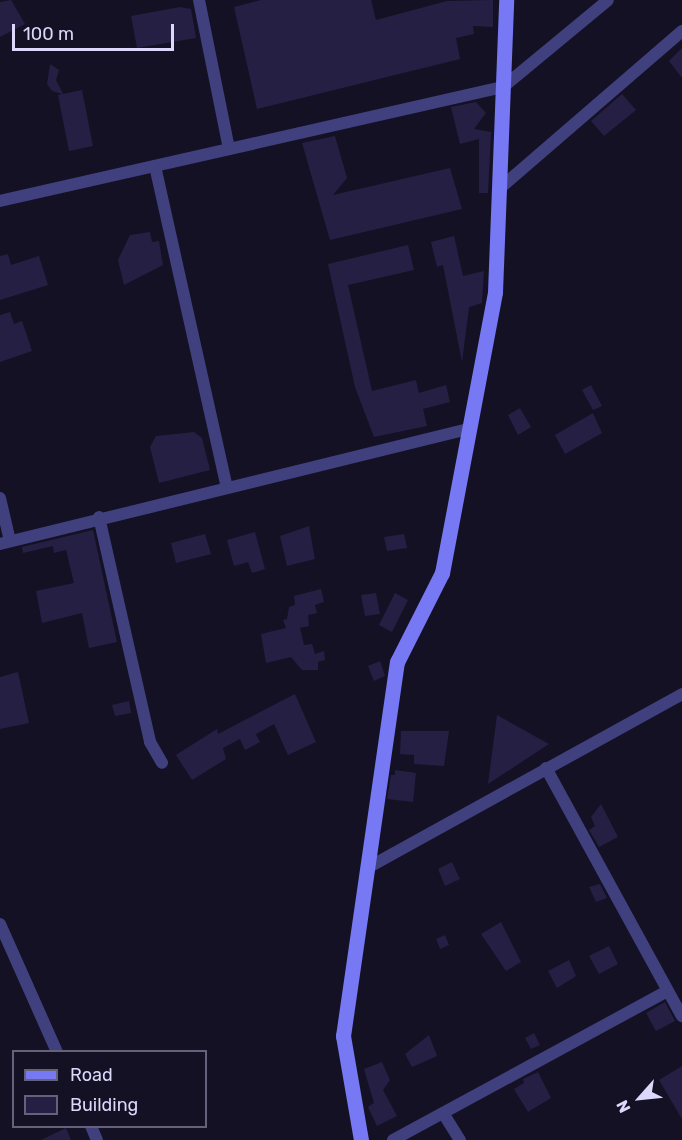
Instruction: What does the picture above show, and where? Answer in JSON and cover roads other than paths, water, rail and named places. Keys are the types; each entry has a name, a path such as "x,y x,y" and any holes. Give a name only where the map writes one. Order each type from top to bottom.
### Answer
{"street":[{"path":"199,0 230,149"},
{"path":"360,1140 343,1036 397,662 441,573 495,292 506,0"},
{"path":"0,201 503,87 608,0"},
{"path":"499,189 682,31"},
{"path":"155,166 227,487"},
{"path":"0,498 5,542 99,517 469,429"},
{"path":"99,517 150,742 162,763"},
{"path":"369,867 682,694"},
{"path":"546,768 682,1016"},
{"path":"0,924 56,1050"},
{"path":"393,1140 667,990"},
{"path":"443,1113 460,1140"}]}
